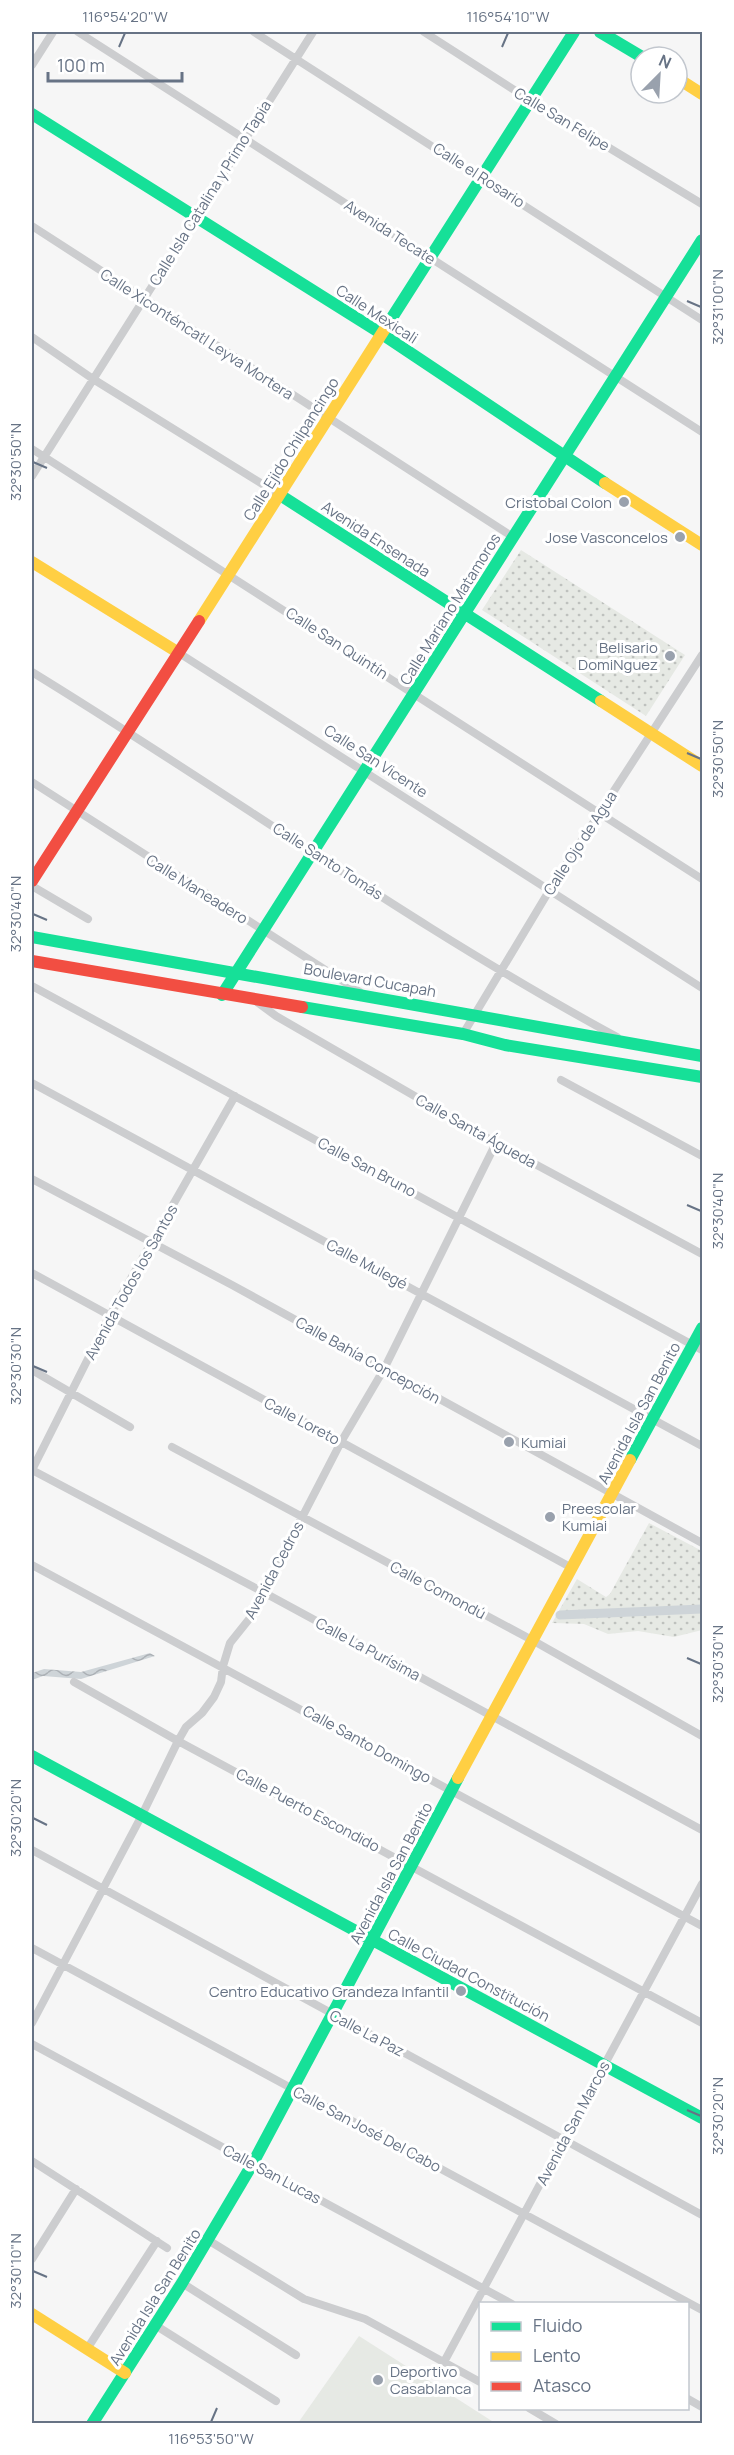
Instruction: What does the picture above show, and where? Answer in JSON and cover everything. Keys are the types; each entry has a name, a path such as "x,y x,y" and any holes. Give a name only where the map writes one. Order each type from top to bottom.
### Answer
{"street":[{"path":"32,65 53,32"},
{"name":"Avenida Tecate","path":"78,32 702,432"},
{"name":"Calle el Rosario","path":"254,32 702,320"},
{"name":"Calle Isla Catalina y Primo Tapia","path":"32,476 313,32"},
{"name":"Calle San Felipe","path":"424,32 530,100 702,204"},
{"name":"Calle Ejido Chilpancingo","path":"32,880 77,813 574,32"},
{"path":"600,32 629,49"},
{"path":"689,86 702,94"},
{"name":"Calle Mexicali","path":"32,114 382,334 565,457 702,545"},
{"name":"Calle Xiconténcatl Leyva Mortera","path":"32,226 513,537"},
{"name":"Calle Mariano Matamoros","path":"222,995 702,240"},
{"name":"Avenida Ensenada","path":"32,337 93,379 280,495 702,766"},
{"name":"Calle San Quintín","path":"32,449 702,879"},
{"name":"Calle San Vicente","path":"32,562 365,771 702,988"},
{"name":"Calle Ojo de Agua","path":"463,1034 549,891 702,655"},
{"name":"Calle Santo Tomás","path":"32,672 129,731 313,853 501,972 628,1043"},
{"name":"Calle Maneadero","path":"32,782 77,813 363,994"},
{"path":"32,886 88,919"},
{"name":"Boulevard Cucapah","path":"32,937 476,1014 702,1056"},
{"path":"32,961 463,1034 505,1045 702,1077"},
{"name":"Calle San Bruno","path":"32,986 698,1347"},
{"name":"Calle Santa Águeda","path":"254,1000 276,1016 496,1143 702,1254"},
{"path":"505,1045 503,1036 506,1027 513,1022"},
{"path":"561,1080 702,1156"},
{"name":"Calle Mulegé","path":"32,1083 702,1446"},
{"name":"Avenida Todos los Santos","path":"32,1470 110,1317 235,1096"},
{"name":"Avenida Cedros","path":"32,2023 142,1815 178,1741 186,1727 202,1713 214,1697 221,1682 230,1643 250,1618 341,1442 384,1369 461,1218 496,1143"},
{"name":"Calle Bahía Concepción","path":"32,1179 702,1543"},
{"name":"Calle Loreto","path":"32,1273 572,1568"},
{"name":"Avenida Isla San Benito","path":"92,2424 208,2241 253,2163 493,1717 532,1640 653,1419 698,1347 702,1328"},
{"path":"32,1370 129,1427"},
{"name":"Calle Comondú","path":"172,1447 532,1640 702,1736"},
{"name":"Calle La Purísima","path":"32,1470 263,1592 702,1830"},
{"name":"Calle Santo Domingo","path":"32,1564 702,1926"},
{"name":"Calle Puerto Escondido","path":"74,1682 178,1741 702,2023"},
{"name":"Calle Ciudad Constitución","path":"32,1756 702,2118"},
{"name":"Calle La Paz","path":"32,1850 702,2215"},
{"name":"Avenida San Marcos","path":"444,2361 702,1884"},
{"name":"Calle San José Del Cabo","path":"32,1948 687,2302"},
{"name":"Calle San Lucas","path":"32,2044 508,2302"},
{"path":"32,2162 167,2248"},
{"path":"32,2259 76,2190"},
{"path":"87,2349 157,2241"},
{"path":"208,2241 304,2299 365,2319 479,2381"},
{"path":"182,2283 296,2355"},
{"path":"32,2314 125,2373"},
{"path":"155,2325 276,2401"},
{"path":"531,2410 556,2424"}],"shaded area":[{"path":"521,550 685,655 646,716 482,610"},
{"path":"649,1523 702,1551 702,1630 674,1637 638,1631 608,1634 584,1624 552,1623 577,1579 606,1597 610,1594"},
{"name":"Deportivo Casablanca","path":"359,2336 495,2423 298,2423"}],"water":[{"path":"150,1653 155,1656 81,1679 43,1676 32,1680 32,1673 44,1669 81,1672"}],"waterway":[{"path":"560,1615 702,1609"}],"traffic: fast":[{"path":"386,327 574,32"},
{"path":"600,32 629,49"},
{"path":"32,114 382,334 605,483"},
{"path":"222,995 702,240"},
{"path":"280,495 601,701"},
{"path":"32,937 702,1056"},
{"path":"302,1007 463,1034 505,1045 702,1077"},
{"path":"630,1460 702,1328"},
{"path":"32,1756 702,2118"},
{"path":"92,2424 182,2283 253,2163 458,1778"}],"traffic: slow":[{"path":"689,86 702,94"},
{"path":"199,621 386,327"},
{"path":"605,483 702,545"},
{"path":"32,562 179,653"},
{"path":"601,701 702,766"},
{"path":"458,1778 630,1460"},
{"path":"32,2314 125,2373"}],"traffic: jam":[{"path":"32,881 199,621"},
{"path":"32,961 302,1007"}],"place":[{"name":"Cristobal Colon","path":"624,502"},
{"name":"Jose Vasconcelos","path":"680,537"},
{"name":"Belisario DomiNguez","path":"670,656"},
{"name":"Kumiai","path":"509,1442"},
{"name":"Preescolar Kumiai","path":"550,1517"},
{"name":"Centro Educativo Grandeza Infantil","path":"461,1991"},
{"name":"Deportivo Casablanca","path":"378,2380"}]}
